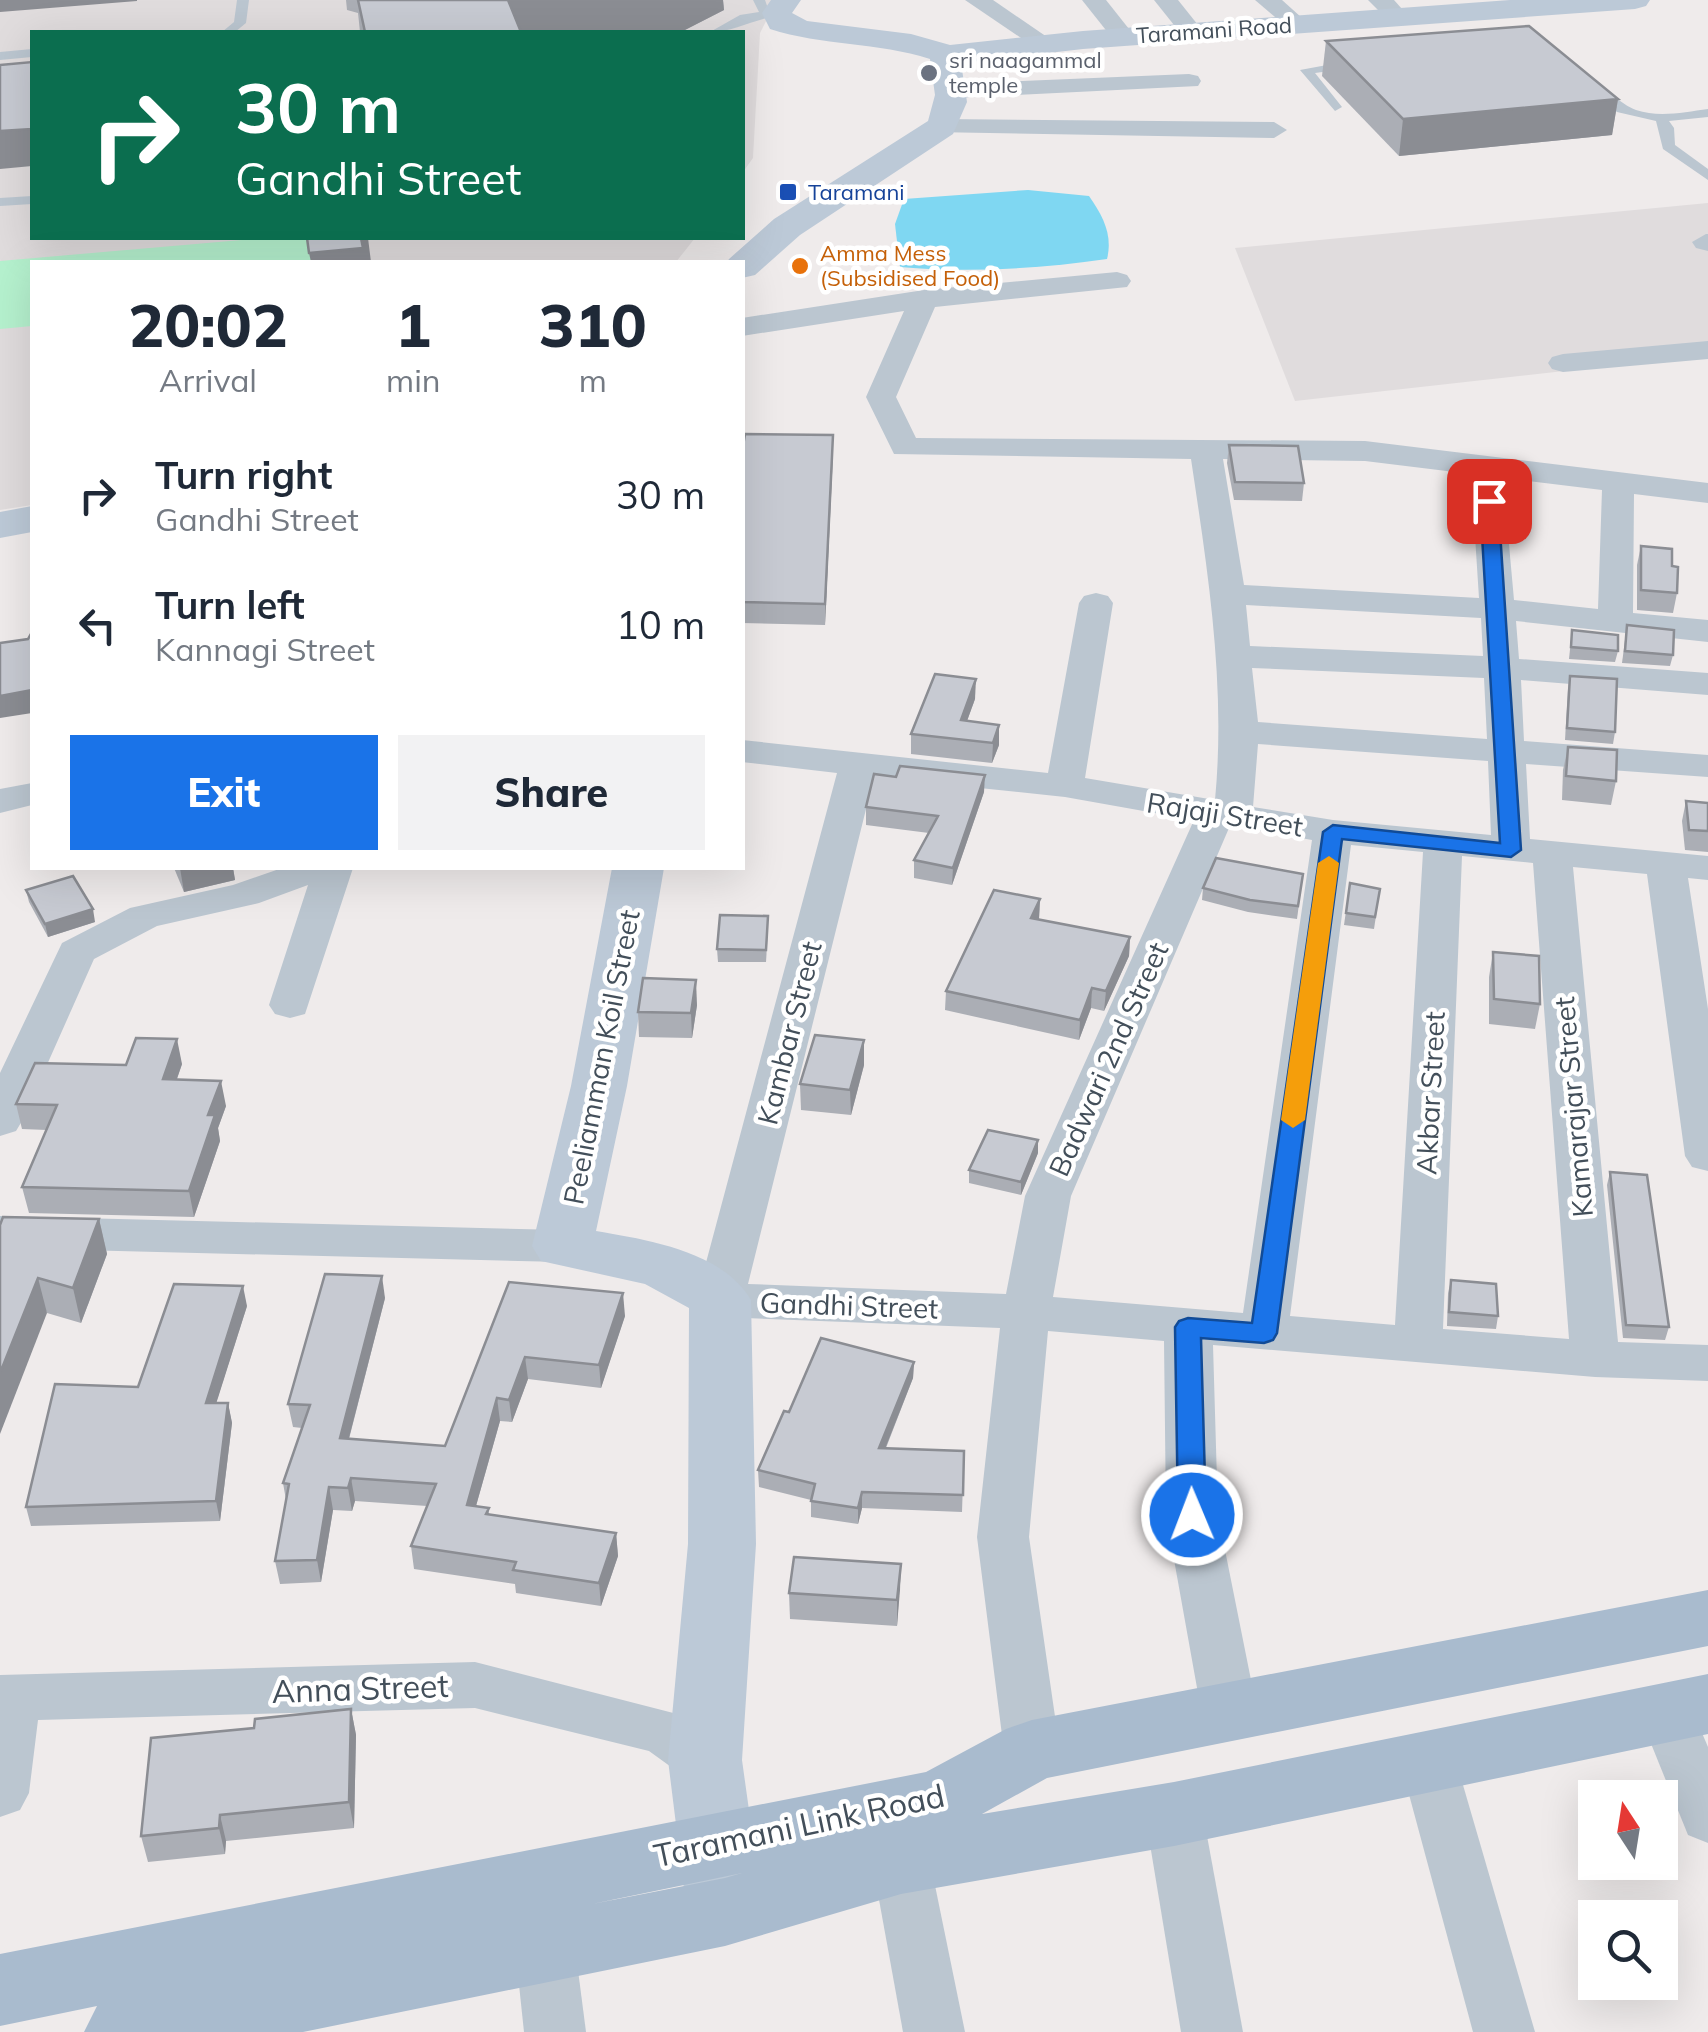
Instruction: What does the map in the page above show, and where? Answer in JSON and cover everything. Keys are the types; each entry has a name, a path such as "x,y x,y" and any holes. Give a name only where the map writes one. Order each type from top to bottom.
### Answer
{"main road":[{"name":"Taramani Link Road","path":"124,2032 545,1947 720,1878 940,1801 1032,1752 1708,1618"},
{"name":"Taramani Link Road","path":"0,1990 720,1878 901,1861 1174,1814 1688,1709"}],"street":[{"path":"977,0 1035,38"},
{"path":"1094,0 1118,29"},
{"path":"1166,0 1186,25"},
{"name":"Taramani Road","path":"948,54 1035,38 1186,25 1279,9 1376,17 1520,0"},
{"name":"Taramani Road","path":"948,54 1376,17 1635,0"},
{"path":"745,264 787,227 941,127 952,108 945,61 948,54 911,43 780,24 772,7"},
{"path":"952,91 1189,81"},
{"path":"941,127 1274,130"},
{"path":"745,327 924,299 1117,281"},
{"path":"924,299 881,397 905,447 1365,451 1708,492"},
{"path":"1563,363 1708,350"},
{"name":"Badwari 2nd Street","path":"1032,1752 1003,1538 1026,1312 1048,1196 1224,816 1240,732 1228,594 1206,451"},
{"name":"Kamarajar Street","path":"1486,465 1502,668 1504,750 1531,853 1595,1359"},
{"path":"1615,620 1618,481"},
{"path":"0,525 30,519"},
{"path":"1228,594 1498,608 1708,631"},
{"path":"1065,786 1096,603"},
{"path":"1234,656 1502,668 1708,684"},
{"path":"1240,732 1708,766"},
{"name":"Rajaji Street","path":"745,750 858,766 1065,786 1333,832 1687,867"},
{"name":"Kambar Street","path":"720,1300 858,766"},
{"path":"0,801 30,794"},
{"path":"1264,1333 1333,832"},
{"name":"Akbar Street","path":"1418,1342 1443,844"},
{"path":"1687,867 1708,1156"},
{"path":"0,1121 78,952 144,917 245,894 312,870"},
{"path":"290,1005 333,870"},
{"name":"Peeliamman Koil Street","path":"562,1246 598,1086 638,870"},
{"name":"Gandhi Street","path":"0,1232 562,1246 648,1264 702,1282 720,1300 1026,1312 1595,1359 1708,1363"},
{"path":"720,1300 722,1544 705,1760 720,1878"},
{"path":"1188,1327 1192,1515 1229,1710"},
{"name":"Anna Street","path":"7,1699 475,1685 664,1732 705,1760"},
{"path":"0,1793 7,1699"},
{"path":"1688,1709 1708,1818"},
{"path":"1428,1760 1504,2032"},
{"path":"1174,1814 1212,2032"},
{"path":"901,1861 934,2032"},
{"path":"545,1947 555,2032"}],"lane":[{"path":"231,30 240,23 243,0"},
{"path":"720,30 772,7"},
{"path":"0,56 30,53"},
{"path":"1335,107 1306,70 1377,62"},
{"path":"1580,79 1623,113 1660,118 1708,113"},
{"path":"1660,118 1667,128 1668,146 1708,176"},
{"path":"0,202 30,200"}],"shaded area":[{"path":"0,0 777,0 760,33 753,158 745,169 745,30 30,30 30,240 693,240 678,260 30,260 30,505 0,510"},
{"path":"1708,203 1708,355 1295,401 1235,248"}],"green space":[{"path":"241,240 308,240 324,260 30,260 30,326 0,329 0,261"}],"water":[{"path":"1028,190 1089,196 1106,226 1107,259 1004,269 900,267 895,224 904,199"}],"building":[{"path":"358,0 508,0 520,30 365,30"},
{"path":"1529,26 1618,99 1403,119 1326,41"},
{"path":"30,62 30,129 0,131 0,65"},
{"path":"307,240 361,240 363,248 309,253"},
{"path":"745,434 833,435 825,604 745,602"},
{"path":"1229,445 1298,446 1304,483 1235,482"},
{"path":"1641,546 1672,549 1672,566 1678,567 1677,593 1641,590"},
{"path":"1627,625 1674,630 1673,655 1625,651"},
{"path":"1572,630 1618,635 1618,651 1571,647"},
{"path":"30,636 30,690 0,696 0,643"},
{"path":"935,674 976,679 961,720 999,725 993,743 911,734"},
{"path":"1570,676 1617,679 1615,732 1567,728"},
{"path":"1568,747 1617,750 1616,781 1566,776"},
{"path":"900,766 985,775 953,868 914,860 938,816 866,807 874,774 896,777"},
{"path":"1686,801 1708,803 1708,831 1689,830"},
{"path":"1216,858 1303,874 1298,906 1250,900 1203,888"},
{"path":"73,876 93,909 45,924 26,890"},
{"path":"1350,883 1380,889 1375,917 1346,913"},
{"path":"994,890 1040,899 1031,918 1130,937 1106,991 1092,988 1080,1020 946,991"},
{"path":"720,915 768,916 766,950 717,949"},
{"path":"1493,952 1539,956 1540,1004 1494,999"},
{"path":"643,978 696,980 691,1013 638,1012"},
{"path":"815,1035 864,1040 850,1090 800,1084"},
{"path":"136,1038 177,1039 163,1079 221,1081 208,1115 215,1115 189,1191 22,1187 57,1105 16,1104 35,1063 126,1065"},
{"path":"988,1130 1038,1140 1021,1182 969,1170"},
{"path":"1610,1172 1647,1175 1669,1327 1626,1325"},
{"path":"3,1217 99,1219 73,1288 38,1278 0,1373 0,1225"},
{"path":"325,1274 382,1276 340,1438 445,1446 509,1282 623,1293 599,1365 525,1357 509,1400 497,1398 467,1505 489,1508 486,1514 616,1533 599,1583 513,1570 516,1562 411,1546 436,1484 351,1478 348,1488 329,1487 317,1560 275,1561 289,1484 283,1483 310,1405 288,1404"},
{"path":"1451,1280 1496,1284 1498,1316 1449,1312"},
{"path":"174,1284 243,1286 206,1403 228,1403 216,1501 26,1507 55,1384 138,1387"},
{"path":"821,1338 914,1362 879,1448 964,1451 963,1495 862,1492 858,1508 811,1501 815,1484 758,1470"},
{"path":"794,1557 901,1564 897,1600 789,1593"},
{"path":"351,1709 349,1802 220,1815 219,1828 141,1836 151,1738 254,1728 255,1719"}],"slow traffic":[{"path":"1293,1120 1329,863"}],"place":[{"name":"sri naagammal temple","path":"929,73"},
{"name":"Taramani","path":"788,192"},
{"name":"Amma Mess (Subsidised Food)","path":"800,266"}],"route":[{"path":"1192,1515 1188,1327 1264,1333 1333,832 1511,850 1489,501"}]}
